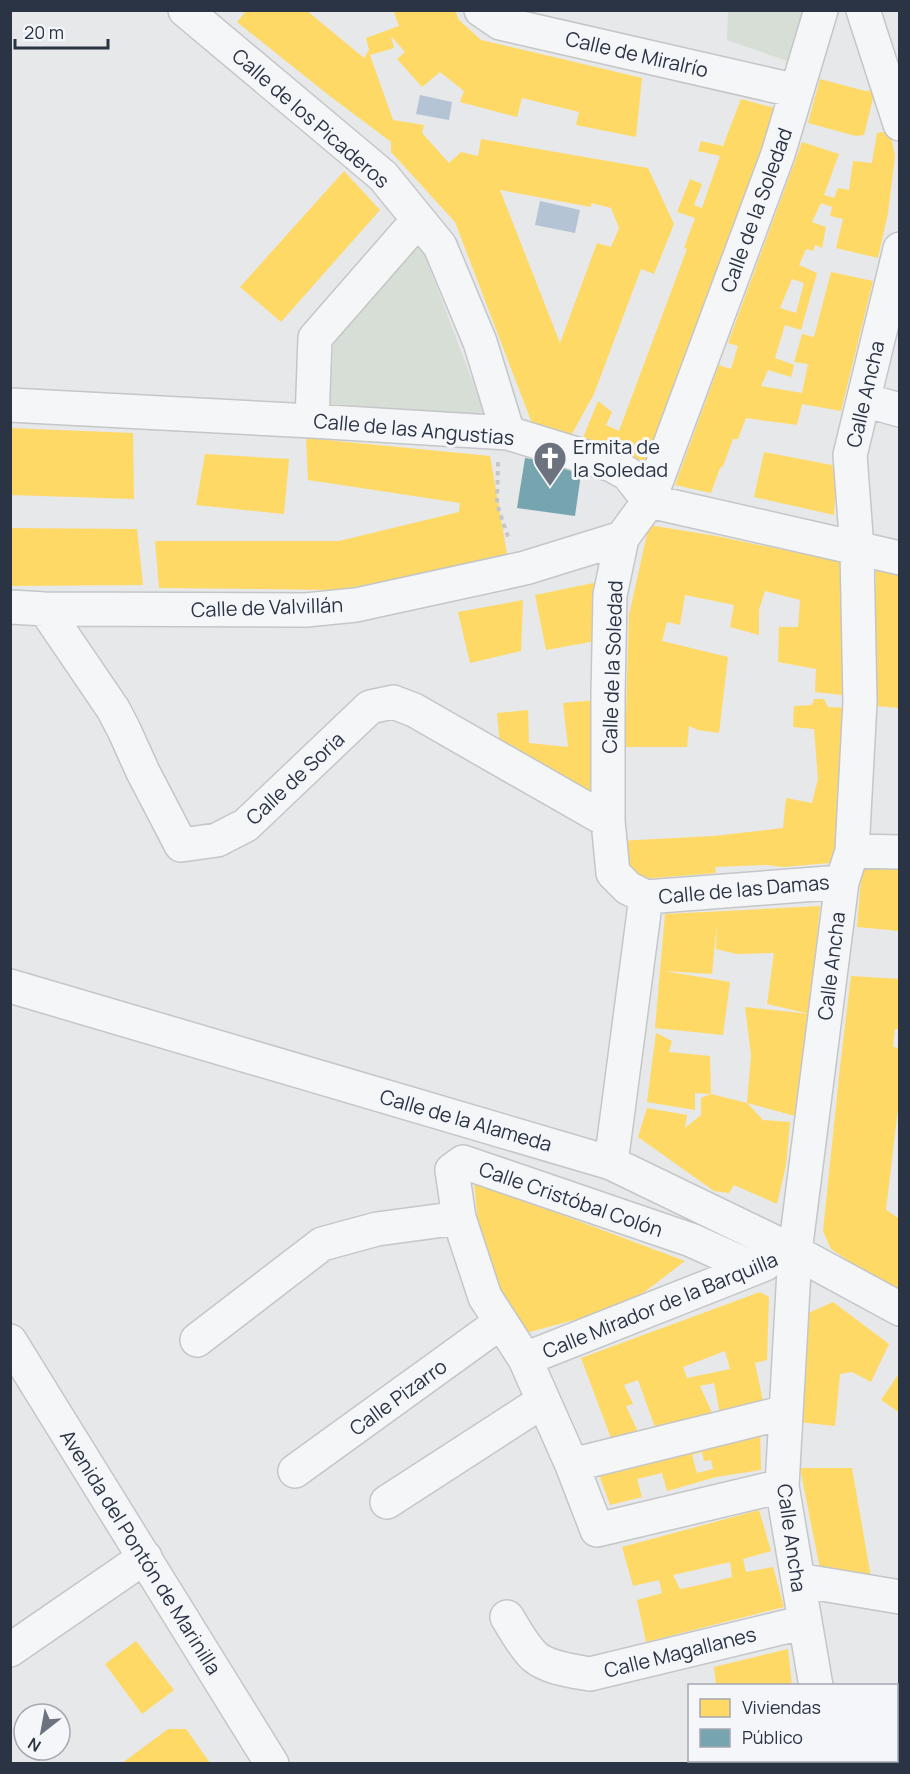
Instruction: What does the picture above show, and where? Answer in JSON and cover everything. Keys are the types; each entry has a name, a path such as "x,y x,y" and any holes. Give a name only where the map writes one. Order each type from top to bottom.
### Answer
{"street":[{"name":"Calle de los Picaderos","path":"185,10 383,176 440,246 480,342 503,433"},
{"name":"Calle de Miralrío","path":"481,10 500,23 797,91"},
{"name":"Calle de la Soledad","path":"646,897 628,888 614,873 608,821 610,595 622,538 649,501 778,154 821,10"},
{"path":"863,10 900,124"},
{"path":"312,421 315,338 418,220"},
{"name":"Calle Ancha","path":"816,1684 782,1486 795,1252 842,882 852,851 860,702 857,549 850,455 900,249"},
{"path":"864,400 900,410"},
{"name":"Calle de las Angustias","path":"10,405 503,433 612,465 628,474 649,501"},
{"path":"649,501 900,558"},
{"name":"Calle de Valvillán","path":"10,608 306,610 356,605 518,569 622,538"},
{"name":"Calle de Soria","path":"45,609 112,709 181,845 217,840 246,825 370,707 393,702 414,710 608,821"},
{"path":"852,851 900,852"},
{"name":"Calle de las Damas","path":"646,897 842,882"},
{"path":"611,1163 646,897"},
{"name":"Calle de la Alameda","path":"10,986 611,1163 795,1252 900,1309"},
{"name":"Calle Cristóbal Colón","path":"753,1268 691,1239 463,1162 452,1170 459,1218 485,1297 525,1359 572,1465 597,1530 782,1486"},
{"path":"197,1340 322,1244 377,1229 459,1218"},
{"name":"Calle Mirador de la Barquilla","path":"525,1359 795,1252"},
{"name":"Calle Pizarro","path":"296,1471 501,1322"},
{"name":"Avenida del Pontón de Marinilla","path":"10,1341 272,1764"},
{"path":"387,1502 543,1401"},
{"path":"572,1465 786,1412"},
{"path":"10,1650 145,1557"},
{"path":"798,1580 900,1597"},
{"name":"Calle Magallanes","path":"507,1617 535,1657 560,1668 590,1674 805,1622"}],"path":[{"path":"503,433 497,504 518,569"}],"shaded area":[{"path":"728,11 816,11 799,65 727,40"},
{"path":"421,245 487,420 330,408 334,332 374,288"}],"water":[{"path":"420,95 452,102 449,120 416,114"},
{"path":"540,201 580,210 575,233 535,225"}],"building: Viviendas":[{"path":"247,10 306,10 364,58 369,50 366,38 399,26 393,10 455,10 459,20 481,40 642,78 636,137 576,125 579,112 522,98 517,117 460,102 464,91 440,72 422,87 397,59 405,52 391,36 394,48 370,55 393,120 424,125 422,133 449,163 461,152 478,156 481,139 648,168 674,224 654,274 641,269 594,394 569,439 535,431 455,222 391,152 391,142 237,22","holes":["500,190 591,207 591,203 611,208 619,228 611,247 597,243 560,343"]},
{"path":"820,79 865,91 875,90 864,135 856,136 808,123"},
{"path":"741,99 778,109 646,461 580,445 598,401 612,412 606,425 619,431 687,249 684,248 695,218 677,212 690,179 702,184 694,205 702,208 720,156 698,151 701,141 723,146"},
{"path":"890,131 895,156 888,213 878,258 836,248 843,219 830,216 832,207 821,203 812,222 826,227 822,248 815,245 813,251 806,249 799,265 817,273 801,330 785,325 775,358 794,365 791,377 768,370 761,386 802,393 808,364 794,362 802,334 814,337 831,272 873,281 841,411 802,404 797,425 746,418 738,439 733,439 711,493 675,485 719,365 731,369 738,346 728,343 802,142 839,154 824,195 834,198 838,188 849,190 853,161 872,163 877,133","holes":["792,279 804,283 796,313 780,308"]},
{"path":"344,171 380,210 281,322 240,287"},
{"path":"10,428 133,433 134,499 10,495"},
{"path":"306,438 490,456 508,559 337,590 159,588 155,541 339,541 459,512 460,503 308,480"},
{"path":"764,452 837,466 834,515 754,497"},
{"path":"205,454 289,459 284,514 196,505"},
{"path":"649,525 716,536 842,562 852,696 815,692 816,669 778,662 779,627 798,627 800,600 765,591 759,610 759,635 730,627 734,605 685,595 680,625 667,622 662,641 728,657 719,733 698,730 689,726 687,747 625,747 629,615"},
{"path":"10,528 137,529 143,585 10,586"},
{"path":"876,570 900,575 900,708 875,706"},
{"path":"603,581 601,640 546,650 535,595"},
{"path":"523,600 521,651 470,663 458,612"},
{"path":"814,699 824,699 828,707 849,708 842,862 783,867 767,865 715,867 716,873 628,880 618,841 713,836 783,828 786,798 812,803 818,779 814,729 793,727 794,706 812,705"},
{"path":"597,700 593,789 583,797 501,755 497,713 528,710 529,743 568,747 563,703"},
{"path":"862,867 900,870 900,931 857,927"},
{"path":"820,906 810,1014 767,1004 774,953 737,954 716,949 717,923 712,974 664,971 730,982 723,1035 655,1028 665,914"},
{"path":"851,976 900,979 900,1029 895,1029 893,1047 900,1048 900,1092 886,1210 900,1219 900,1295 831,1249 823,1231"},
{"path":"745,1007 810,1014 795,1116 747,1103 751,1055"},
{"path":"656,1033 672,1041 669,1052 710,1056 711,1094 695,1093 695,1110 647,1102"},
{"path":"711,1094 747,1103 763,1120 790,1122 786,1165 777,1204 734,1185 729,1193 714,1191 638,1137 647,1108 687,1115 685,1128 701,1115 701,1098"},
{"path":"474,1182 685,1261 626,1306 522,1334 481,1253"},
{"path":"760,1292 769,1297 767,1360 755,1363 763,1401 720,1414 714,1383 700,1386 713,1415 656,1430 638,1380 624,1385 633,1404 626,1406 639,1434 612,1441 581,1358","holes":["725,1351 730,1369 687,1378 683,1367"]},
{"path":"833,1302 889,1344 871,1382 852,1372 840,1374 835,1426 798,1422 806,1314"},
{"path":"900,1372 900,1413 881,1400"},
{"path":"760,1429 761,1470 716,1477 667,1491 662,1473 637,1479 642,1497 610,1505 597,1469","holes":["702,1452 704,1461 711,1460 713,1469 697,1473 692,1455"]},
{"path":"800,1468 852,1468 872,1583 821,1574"},
{"path":"759,1510 771,1551 743,1559 746,1572 773,1567 784,1607 646,1642 637,1600 662,1593 659,1580 633,1586 622,1547","holes":["730,1562 732,1577 680,1589 673,1575"]},
{"path":"136,1641 174,1690 142,1714 105,1664"},
{"path":"788,1649 792,1684 716,1684 714,1667"},
{"path":"168,1729 186,1729 210,1763 121,1764"},
{"path":"745,1762 801,1762 802,1764 745,1764"}],"building: Público":[{"name":"Ermita de la Soledad","path":"525,458 582,467 575,516 517,508"}],"place":[{"name":"Ermita de la Soledad","path":"550,487"}]}
